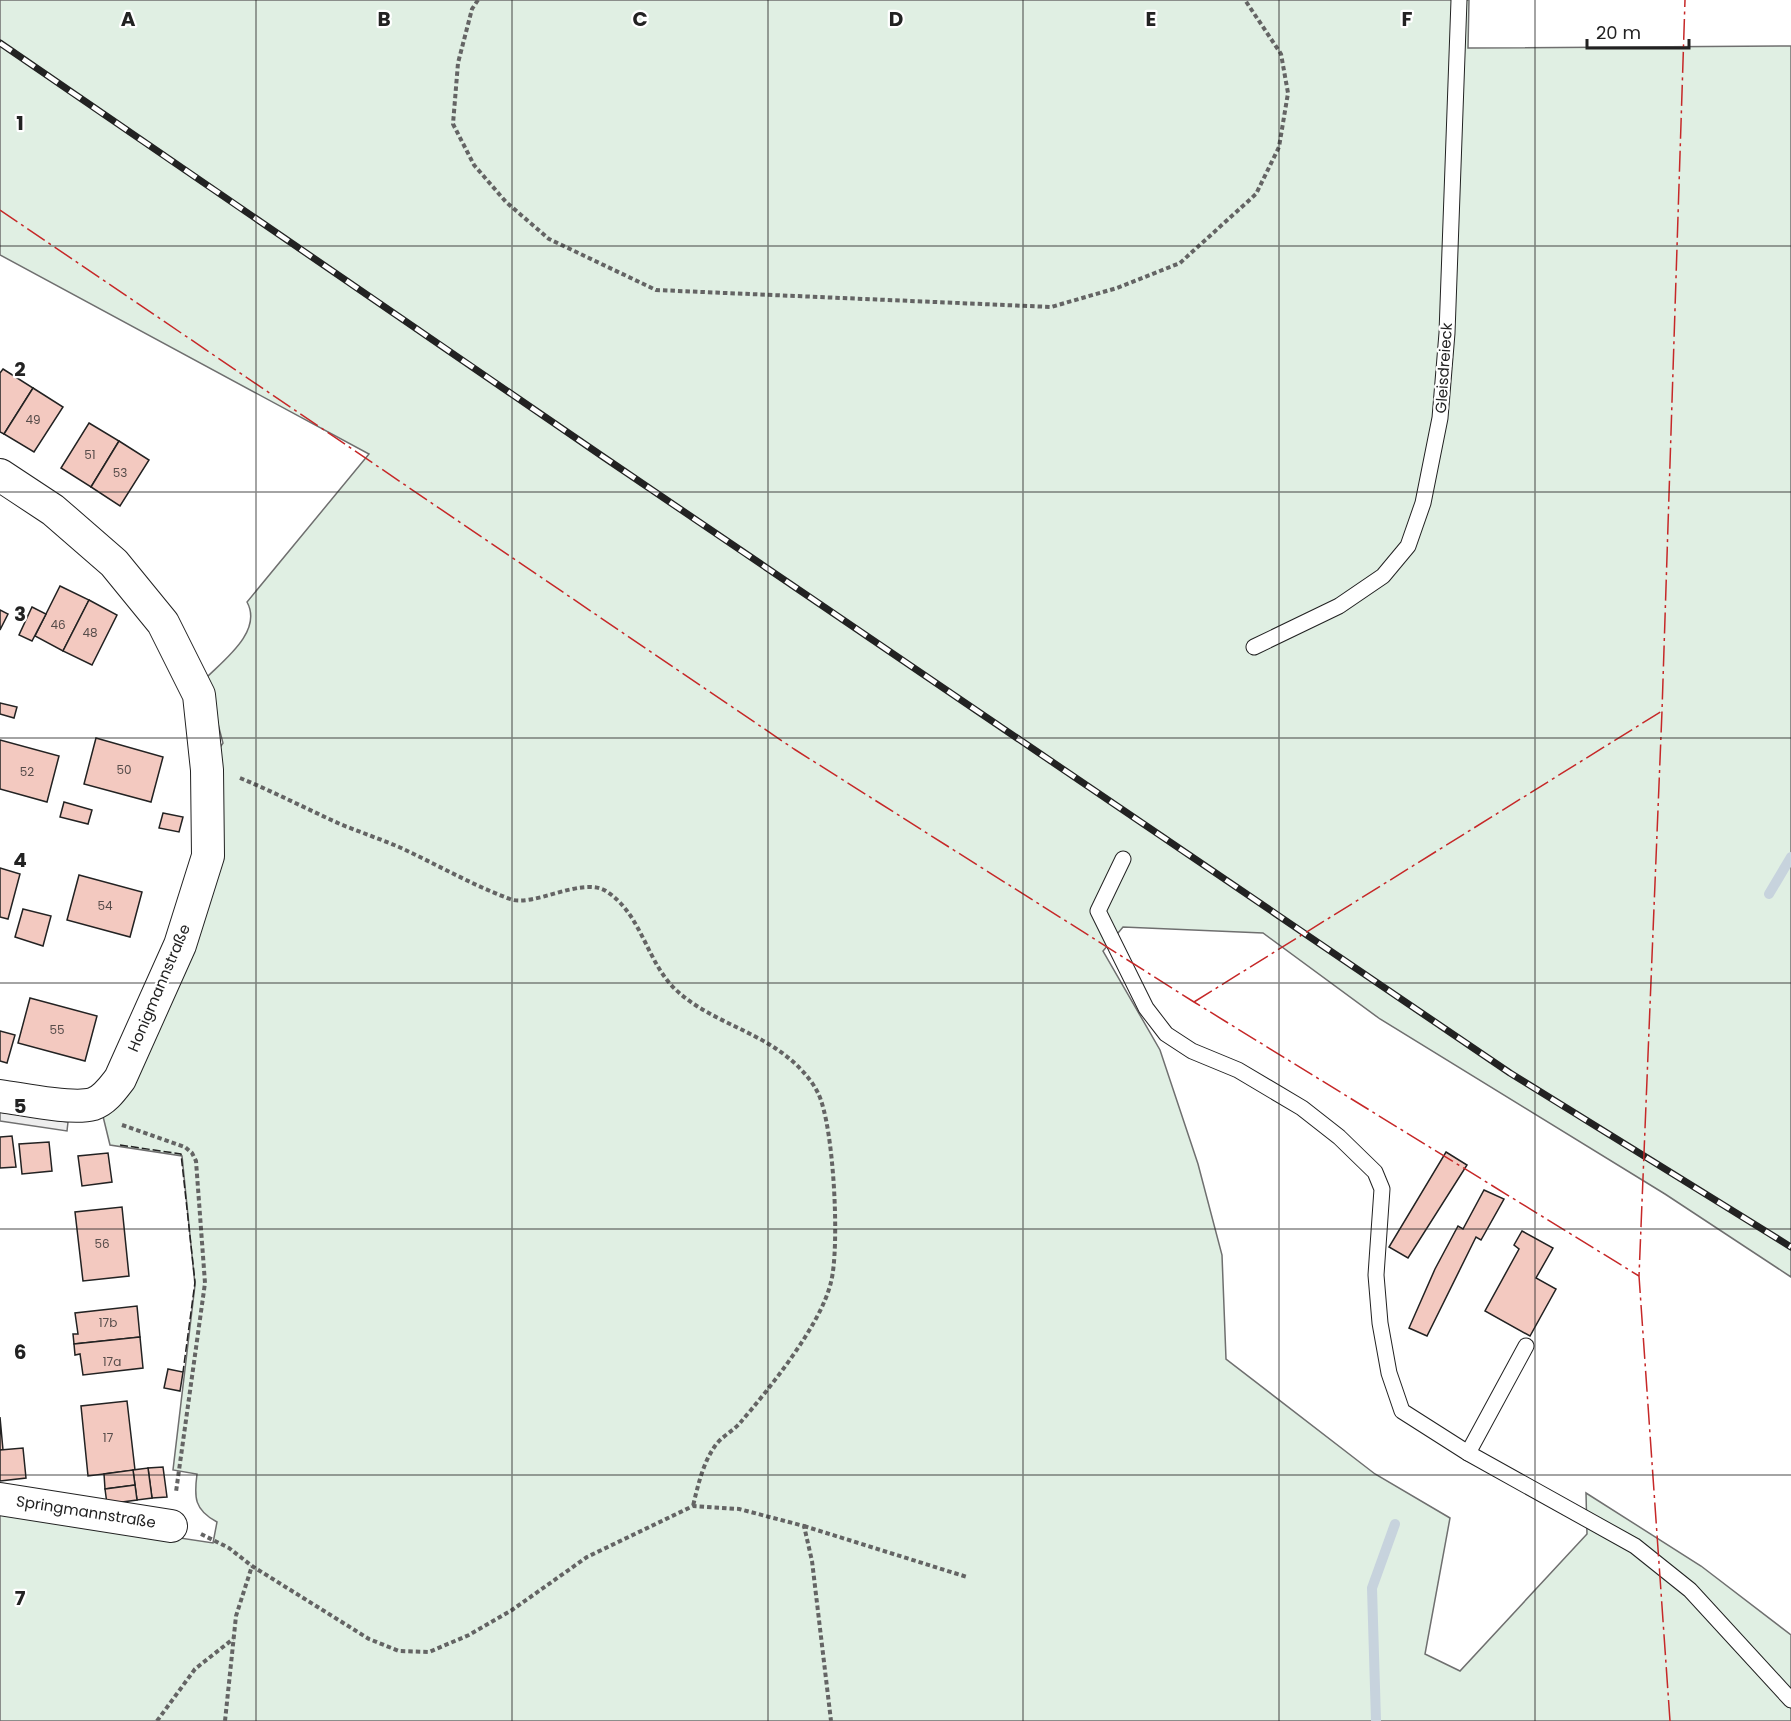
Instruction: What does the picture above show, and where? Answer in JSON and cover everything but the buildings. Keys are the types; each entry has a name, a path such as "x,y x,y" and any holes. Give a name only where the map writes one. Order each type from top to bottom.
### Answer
{"street":[{"name":"Honigmannstraße","path":"0,475 53,510 114,563 163,623 199,695 207,770 207,856 180,945 120,1079 109,1093 93,1104"},
{"path":"0,1096 61,1104 93,1104"},
{"name":"Springmannstraße","path":"0,1499 171,1526"}],"lane":[{"name":"Gleisdreieck","path":"1254,647 1339,606 1383,576 1408,546 1424,503 1440,418 1447,333 1459,0"},
{"path":"1124,858 1098,911 1146,1008 1166,1034 1192,1051 1238,1070 1302,1108 1339,1137 1375,1172 1382,1189 1376,1275 1389,1373 1402,1411 1468,1453 1635,1546 1690,1590 1791,1700"},
{"path":"1468,1453 1526,1346"}],"path":[{"path":"478,0 472,9 458,63 453,124 474,165 506,202 549,239 656,290 1051,308 1117,288 1180,263 1256,194 1279,147 1288,93 1281,54 1245,0"},
{"path":"207,770 250,782 514,901 587,887 603,889 619,902 636,924 660,971 673,987 689,1001 774,1047 808,1077 819,1095 827,1121 836,1213 836,1258 831,1286 818,1313 791,1356 737,1426 716,1445 704,1466 693,1506"},
{"path":"93,1104 107,1120 185,1147 192,1153 195,1161 205,1283 171,1526 209,1536 252,1566 369,1639 399,1651 429,1652 470,1635 587,1557 693,1506 739,1509 804,1526 967,1577"},
{"path":"804,1526 812,1561 831,1721"},
{"path":"225,1721 236,1616 252,1566"},
{"path":"157,1721 195,1669 234,1638"}],"green space":[{"path":"0,0 1469,0 1468,48 1791,46 1791,1277 1665,1194 1380,1019 1263,933 1123,927 1103,951 1160,1050 1198,1164 1222,1255 1226,1359 1375,1474 1450,1518 1425,1654 1460,1671 1587,1534 1586,1493 1701,1566 1791,1635 1791,1721 0,1721 0,1511 213,1543 217,1522 204,1513 197,1502 197,1474 173,1470 195,1285 182,1156 110,1145 100,1104 182,947 210,762 223,743 206,678 231,654 246,634 251,613 247,602 369,454 0,255"}],"shaded area":[{"path":"0,1112 68,1122 67,1131 0,1121"}],"waterway":[{"path":"1769,894 1791,857"},
{"path":"1376,1721 1372,1588 1395,1524"}],"railway":[{"path":"0,43 602,456 1510,1073 1791,1247"}],"fence":[{"path":"120,1145 181,1154 195,1282 183,1372"}],"power":[{"path":"1670,1721 1639,1276 1662,711 1685,0"},
{"path":"0,210 794,749 1194,1002 1639,1276"},
{"path":"1194,1002 1662,711"}]}
